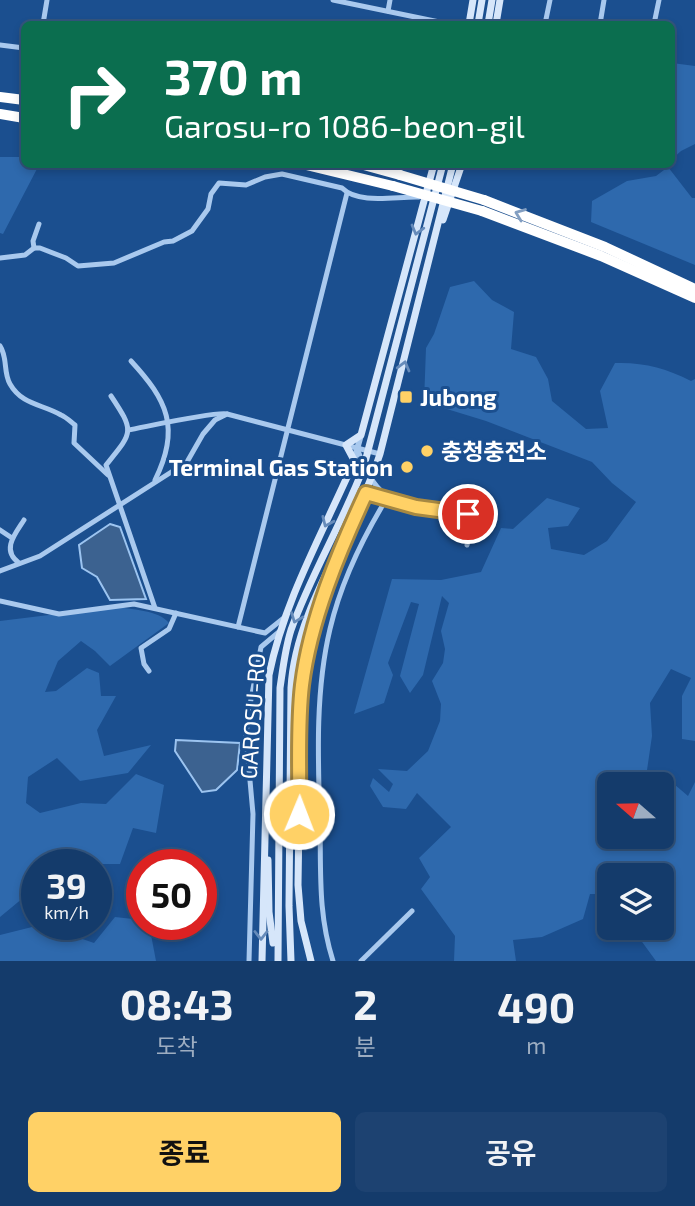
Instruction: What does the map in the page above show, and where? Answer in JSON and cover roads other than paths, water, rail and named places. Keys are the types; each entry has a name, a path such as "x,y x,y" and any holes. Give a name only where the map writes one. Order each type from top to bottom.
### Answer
{"highway":[{"path":"0,97 21,100"},
{"path":"0,114 21,118"},
{"path":"319,168 482,211 601,256 695,298"},
{"path":"375,168 484,200 605,247 695,289"}],"main road":[{"path":"469,21 473,0"},
{"path":"478,21 482,0"},
{"path":"488,21 492,0"},
{"path":"496,21 500,0"},
{"name":"GAROSU-RO","path":"361,435 433,168"},
{"name":"GAROSU-RO","path":"278,961 280,688 284,655 300,606 349,504 369,451 442,168"},
{"name":"GAROSU-RO","path":"291,961 291,674 300,637 366,493 380,454 452,168"},
{"path":"432,250 461,168"},
{"path":"354,460 346,445 361,435"},
{"name":"GAROSU-RO","path":"262,961 269,675 285,617 354,460"},
{"name":"GAROSU-RO","path":"310,961 301,921 298,886 302,689 314,623 346,535"},
{"path":"264,828 268,850 269,912 278,961"}],"street":[{"path":"44,21 47,0"},
{"path":"333,0 434,21"},
{"path":"388,12 390,0"},
{"path":"546,21 550,0"},
{"path":"655,21 659,0"},
{"path":"601,21 604,3"},
{"path":"0,45 21,48"},
{"path":"0,257 25,255 34,248 51,251 78,266 114,263 192,231 208,209 211,194 219,183 246,185 282,174 342,188 347,193 385,200 426,197"},
{"path":"238,627 347,193"},
{"path":"34,248 33,241 39,224"},
{"path":"0,346 5,354 8,380 16,393 30,403 61,415 75,425 74,443 110,477"},
{"path":"131,361 155,387 165,407 168,423 164,457 154,483"},
{"path":"111,396 127,421 128,430 124,444 106,465 155,608"},
{"path":"128,430 219,412 380,454"},
{"path":"0,571 40,556 191,458 203,434 215,419 227,414"},
{"name":"GAROSU-RO","path":"354,460 361,435"},
{"path":"357,448 364,466 387,498"},
{"path":"366,493 416,507 473,516 467,545"},
{"path":"333,961 324,933 321,897 319,710 323,667 334,614 350,568 387,498"},
{"path":"19,563 10,553 9,546 24,520"},
{"path":"0,530 12,538"},
{"path":"0,601 59,614 124,605 155,608 265,633 285,617"},
{"path":"149,671 144,664 141,648 169,629 176,613"},
{"path":"248,961 253,814 246,736 247,715 261,647 280,631"},
{"path":"361,961 412,911"}],"place":[{"name":"Jubong","path":"406,397"},
{"name":"충청충전소","path":"427,451"},
{"name":"Terminal Gas Station","path":"407,467"}]}
